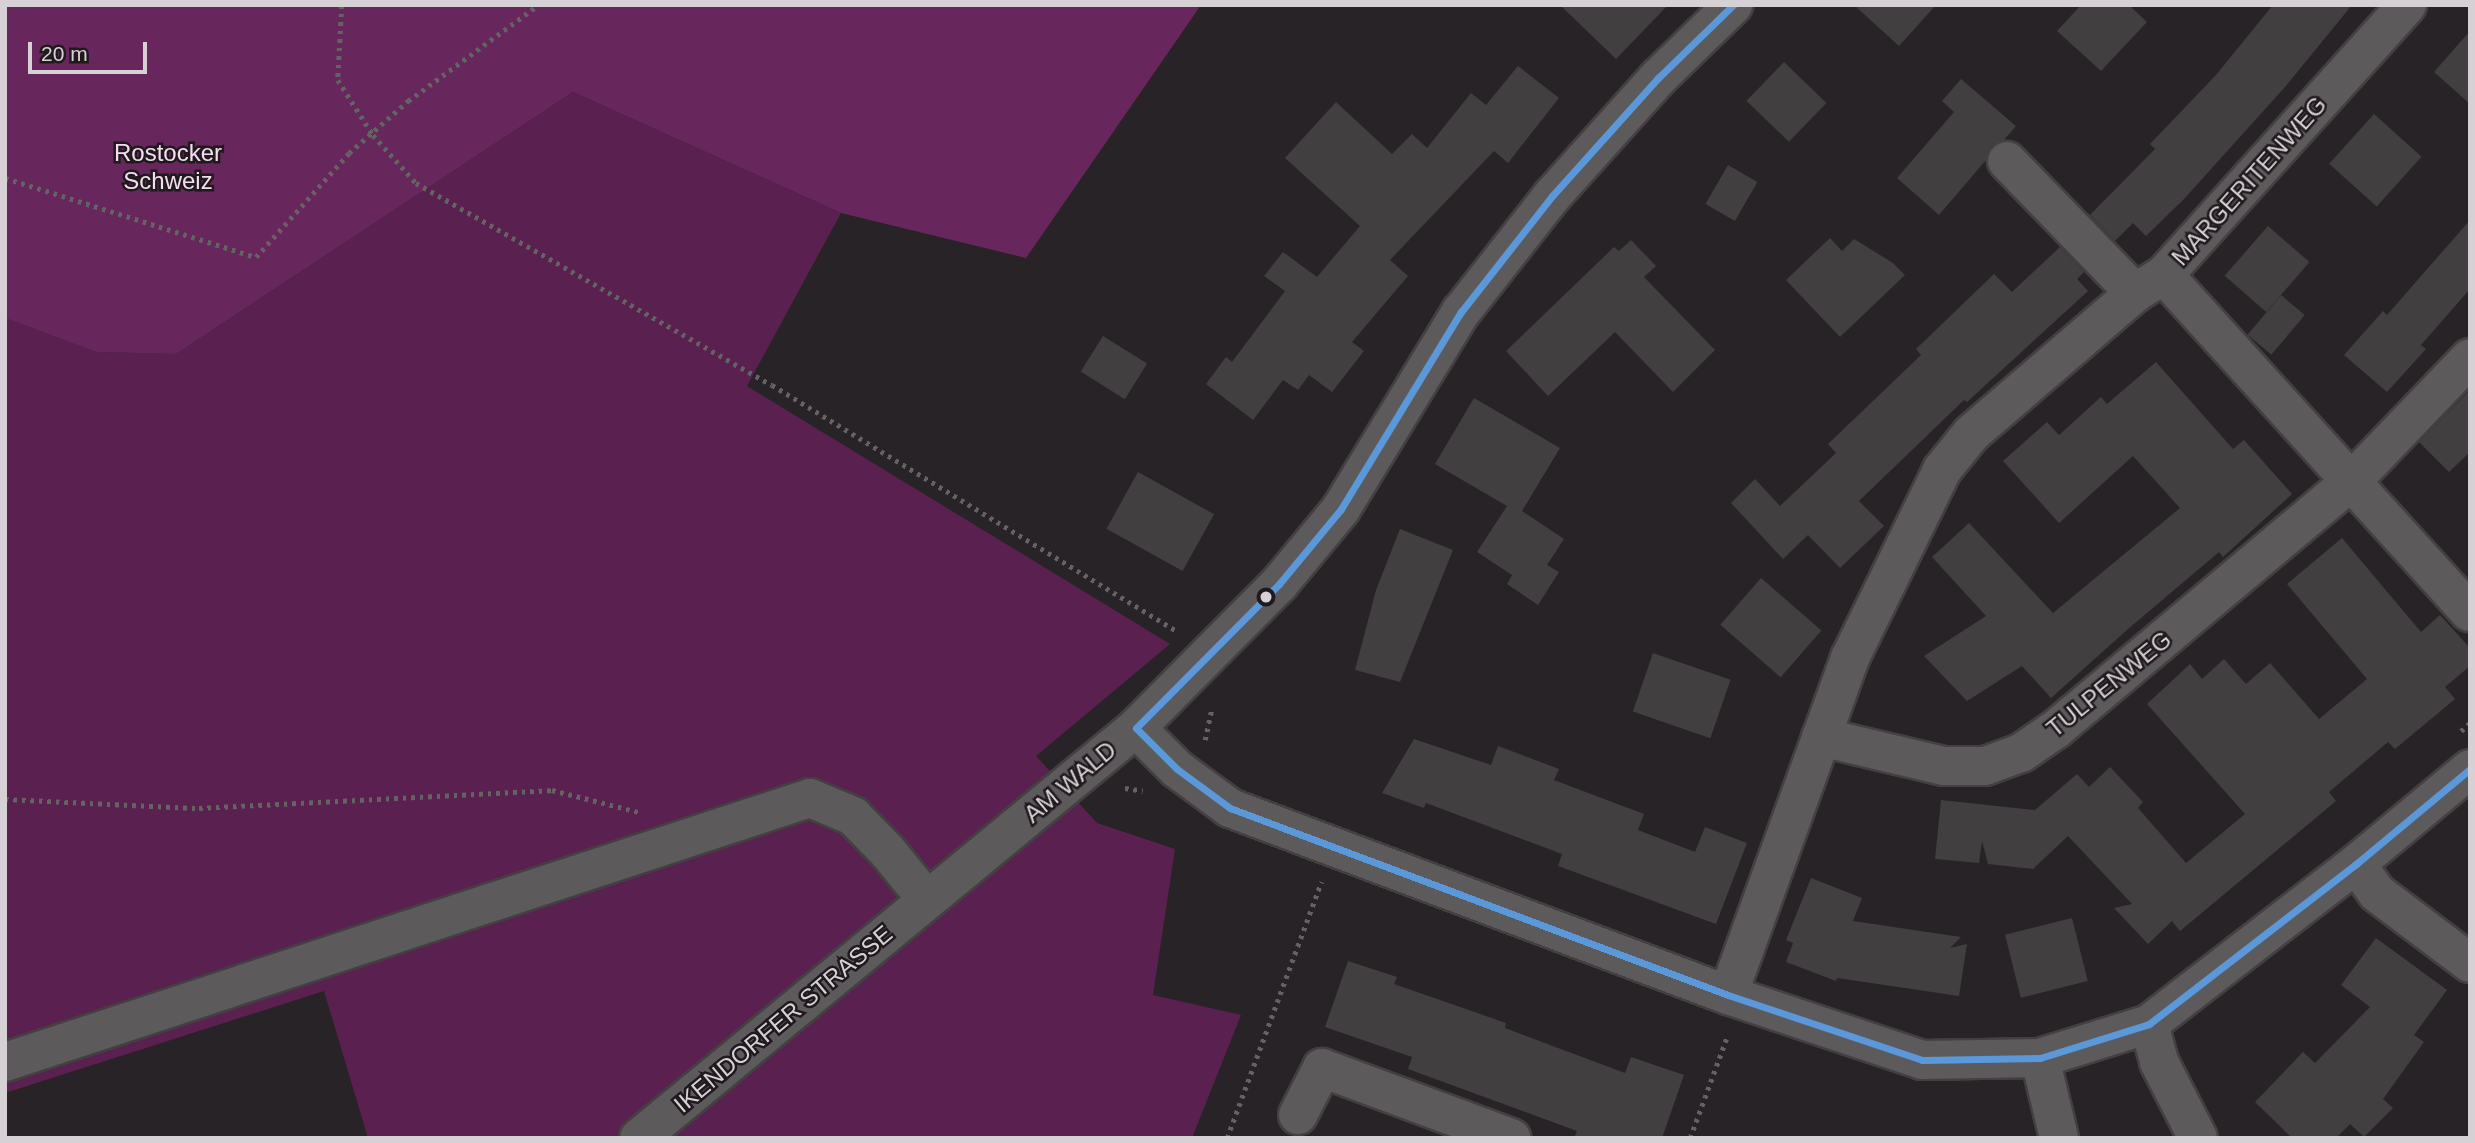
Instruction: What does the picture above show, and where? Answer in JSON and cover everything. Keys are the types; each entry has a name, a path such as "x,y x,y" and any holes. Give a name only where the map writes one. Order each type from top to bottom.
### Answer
{"street":[{"name":"AM WALD","path":"927,900 1136,728 1279,584 1341,509 1461,312 1552,196 1658,78 1732,5"},
{"name":"MARGERITENWEG","path":"2150,284 2407,5"},
{"name":"MARGERITENWEG","path":"2007,161 2150,284 2352,481 2470,612"},
{"path":"1728,995 1850,658 1942,470 1971,434 2150,284"},
{"path":"2352,481 2470,358"},
{"name":"TULPENWEG","path":"1822,737 1944,766 1985,766 2021,753 2056,729 2352,481"},
{"path":"1136,728 1177,769 1325,873 1728,995 1923,1060 2040,1058 2149,1024 2356,864 2470,769"},
{"path":"5,1062 810,798 853,816 888,852 927,900"},
{"path":"2356,864 2377,893 2470,963"},
{"name":"IKENDORFER STRASSE","path":"639,1138 927,900"},
{"path":"2149,1024 2184,1134"},
{"path":"2040,1058 2059,1138"},
{"path":"1298,1115 1322,1068 1511,1138"}],"path":[{"path":"342,5 338,80 373,135 416,183 772,384 1211,653"},
{"path":"5,178 256,257 349,153 373,135 408,101 538,5"},
{"path":"1080,774 1097,793 1127,788 1149,793"},
{"path":"5,799 199,808 552,790 645,814"},
{"path":"1227,1138 1325,873"},
{"path":"1690,1138 1727,1038 1728,995"},
{"path":"1717,1033 1740,1042"}],"shaded area":[{"path":"573,92 841,213 747,386 1170,644 1036,756 1097,823 1175,849 1153,995 1241,1015 1192,1138 368,1138 324,991 5,1093 5,318 96,352 176,354"}],"green space":[{"name":"Rostocker Schweiz","path":"5,5 1201,5 1026,258 841,213 573,92 176,354 96,352 5,318"}],"building":[{"path":"1560,5 1668,5 1616,59"},
{"path":"1854,5 1936,5 1899,46"},
{"path":"2081,5 2129,5 2147,22 2101,71 2057,31"},
{"path":"2273,5 2352,5 2285,87 2184,199 2146,236 2133,223 2115,241 2090,215 2155,149 2150,144 2216,75"},
{"path":"2470,31 2470,104 2434,72"},
{"path":"1784,62 1826,103 1789,142 1746,101"},
{"path":"1518,66 1559,98 1508,163 1494,151 1390,260 1408,276 1352,342 1364,351 1332,392 1309,375 1298,390 1283,380 1253,420 1206,384 1226,357 1232,362 1285,291 1264,276 1283,252 1317,277 1360,226 1285,158 1336,102 1392,154 1412,134 1427,148 1471,93 1486,105"},
{"path":"1961,79 2016,126 2004,140 1991,146 1986,160 1939,215 1897,178 1954,112 1942,101"},
{"path":"2374,114 2422,157 2377,207 2329,164"},
{"path":"1728,165 1757,182 1735,221 1706,204"},
{"path":"2470,220 2470,289 2421,345 2426,349 2387,392 2344,355 2383,311 2387,315"},
{"path":"2268,226 2310,262 2266,312 2225,276"},
{"path":"1830,238 1842,251 1854,239 1893,263 1905,275 1840,337 1786,280"},
{"path":"1631,240 1656,266 1644,277 1715,350 1673,392 1615,332 1548,396 1506,351 1614,247 1619,251"},
{"path":"2060,247 2084,272 2077,279 2088,291 1967,402 1964,400 1859,501 1884,526 1840,568 1808,535 1783,559 1731,503 1755,479 1780,506 1836,453 1828,444 1921,355 1916,349 1994,274 2012,292"},
{"path":"2281,295 2305,315 2271,355 2248,335"},
{"path":"1103,336 1147,364 1125,399 1081,372"},
{"path":"2156,362 2233,449 2244,440 2292,494 2223,557 2219,552 2051,698 2022,666 1967,701 1924,656 1986,616 1932,557 1969,523 2053,613 2180,508 2133,456 2059,523 2003,461 2047,422 2059,435 2101,397 2107,404"},
{"path":"2470,390 2470,452 2449,472 2419,442"},
{"path":"1474,398 1560,448 1522,511 1564,539 1547,565 1559,572 1538,605 1507,584 1512,575 1477,552 1507,506 1435,464"},
{"path":"1138,472 1214,514 1183,571 1106,529"},
{"path":"1400,529 1453,550 1400,682 1355,670 1376,590"},
{"path":"2342,538 2421,632 2440,615 2470,648 2470,666 2445,687 2455,699 2395,749 2388,742 2329,792 2336,801 2180,931 2172,921 2148,944 2114,908 2132,904 2068,836 2033,869 1988,864 1982,841 1979,863 1935,859 1941,800 2035,810 2077,774 2089,787 2110,767 2143,802 2138,808 2186,863 2245,814 2147,704 2190,664 2202,679 2224,659 2246,684 2270,663 2319,719 2367,679 2287,584"},
{"path":"1761,578 1821,630 1781,677 1720,625"},
{"path":"1653,653 1731,680 1710,738 1633,712"},
{"path":"1414,739 1491,765 1498,746 1559,769 1554,780 1644,814 1638,830 1695,852 1705,827 1747,843 1716,924 1558,866 1562,854 1426,803 1424,808 1382,793"},
{"path":"1811,878 1862,898 1853,921 1961,937 1950,948 1967,944 1959,996 1837,978 1836,981 1786,962 1793,943 1786,940"},
{"path":"2072,918 2088,981 2021,998 2005,935"},
{"path":"2376,938 2447,990 2414,1035 2424,1042 2383,1099 2393,1108 2364,1137 2350,1124 2336,1138 2292,1138 2255,1102 2303,1052 2315,1063 2370,1007 2341,985"},
{"path":"1348,961 1397,977 1394,984 1506,1023 1505,1028 1625,1073 1631,1057 1684,1075 1662,1138 1574,1138 1577,1131 1408,1069 1412,1057 1325,1027"}],"transit line":[{"path":"1136,728 1279,584 1341,509 1461,312 1552,196 1658,78 1733,5"},
{"path":"1136,728 1177,769 1230,808 1728,995 1922,1060 2040,1058 2149,1024 2356,864 2470,769"}]}
